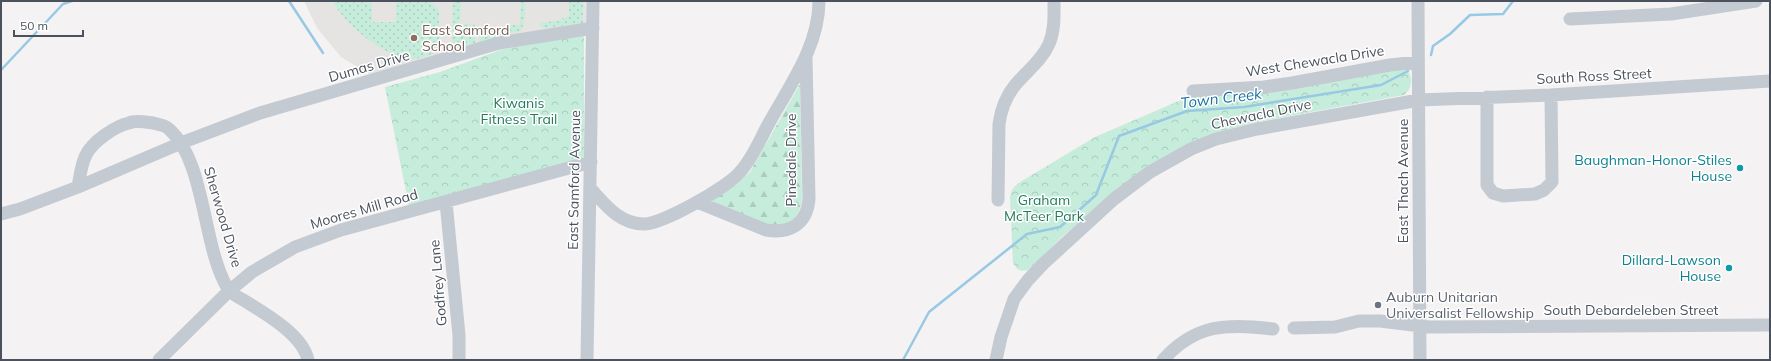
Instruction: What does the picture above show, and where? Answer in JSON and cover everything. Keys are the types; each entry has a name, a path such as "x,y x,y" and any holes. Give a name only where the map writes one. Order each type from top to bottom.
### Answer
{"street":[{"name":"East Samford Avenue","path":"587,360 593,1"},
{"name":"Pinedale Drive","path":"590,188 618,218 642,224 666,218 697,202 733,180 748,162 806,56 815,32 819,1"},
{"path":"998,200 999,124 1001,113 1004,103 1015,85 1044,53 1049,43 1054,22 1054,1"},
{"name":"East Thach Avenue","path":"1418,1 1420,360"},
{"path":"1570,19 1671,14 1756,1"},
{"name":"Dumas Drive","path":"1,214 20,209 78,187 181,143 260,113 499,43 593,28"},
{"name":"Pinedale Drive","path":"697,202 766,230 776,232 796,226 804,218 808,209 809,199 806,56"},
{"name":"West Chewacla Drive","path":"1193,91 1264,87 1390,65 1418,62"},
{"name":"South Ross Street","path":"1419,100 1770,82"},
{"path":"1487,97 1487,185 1493,193 1503,196 1535,194 1544,190 1552,182 1551,94"},
{"name":"Chewacla Drive","path":"996,360 1001,337 1014,298 1028,280 1114,199 1150,172 1191,149 1216,139 1257,129 1419,100"},
{"path":"78,187 86,154 109,131 129,122 159,124 168,128 181,143"},
{"name":"Sherwood Drive","path":"181,143 192,167 216,260 229,291"},
{"name":"Moores Mill Road","path":"159,360 229,291 252,272 296,247 341,230 591,162"},
{"name":"Godfrey Lane","path":"446,202 459,335 459,360"},
{"path":"229,291 278,322 302,347 308,360"},
{"name":"South Debardeleben Street","path":"1294,328 1335,327 1359,321 1380,321 1433,327 1770,325"},
{"path":"1163,360 1174,348 1192,335 1213,328 1249,326 1273,329"}],"shaded area":[{"name":"East Samford School","path":"304,1 586,1 586,26 411,68 369,74 341,57 317,28"}],"green space":[{"path":"333,1 366,1 372,4 372,22 396,22 396,1 430,1 439,10 439,50 436,53 421,58 412,59 390,53 366,38 346,20"},
{"path":"453,1 461,1 460,24 475,25 475,43 458,49 453,44 452,40"},
{"path":"521,1 525,1 525,17 522,29 519,32 505,34 506,25 520,25"},
{"path":"569,1 583,1 583,23 545,28 540,26 540,23 562,20 562,18 569,17"},
{"path":"480,28 501,28 501,36 479,42"},
{"name":"Kiwanis Fitness Trail","path":"584,35 584,159 409,206 385,87 440,72 503,49"},
{"name":"Graham McTeer Park","path":"1403,67 1407,70 1411,77 1411,85 1404,95 1257,122 1214,133 1141,171 1063,236 1028,270 1019,270 1013,263 1010,197 1012,190 1017,184 1095,137 1188,97"},
{"path":"800,84 802,199 800,209 792,221 778,227 762,224 705,201 736,185 750,172"}],"waterway":[{"path":"1,70 63,4 72,1"},
{"path":"289,1 323,53"},
{"name":"Town Creek","path":"1431,55 1433,46 1450,34 1470,15 1503,14 1513,1"},
{"name":"Town Creek","path":"903,360 929,312 1027,234 1060,227 1096,195 1119,136 1187,111 1244,107 1381,85 1408,71"}],"place":[{"name":"East Samford School","path":"414,38"},
{"name":"Baughman-Honor-Stiles House","path":"1740,168"},
{"name":"Dillard-Lawson House","path":"1729,268"},
{"name":"Auburn Unitarian Universalist Fellowship","path":"1378,305"}]}
